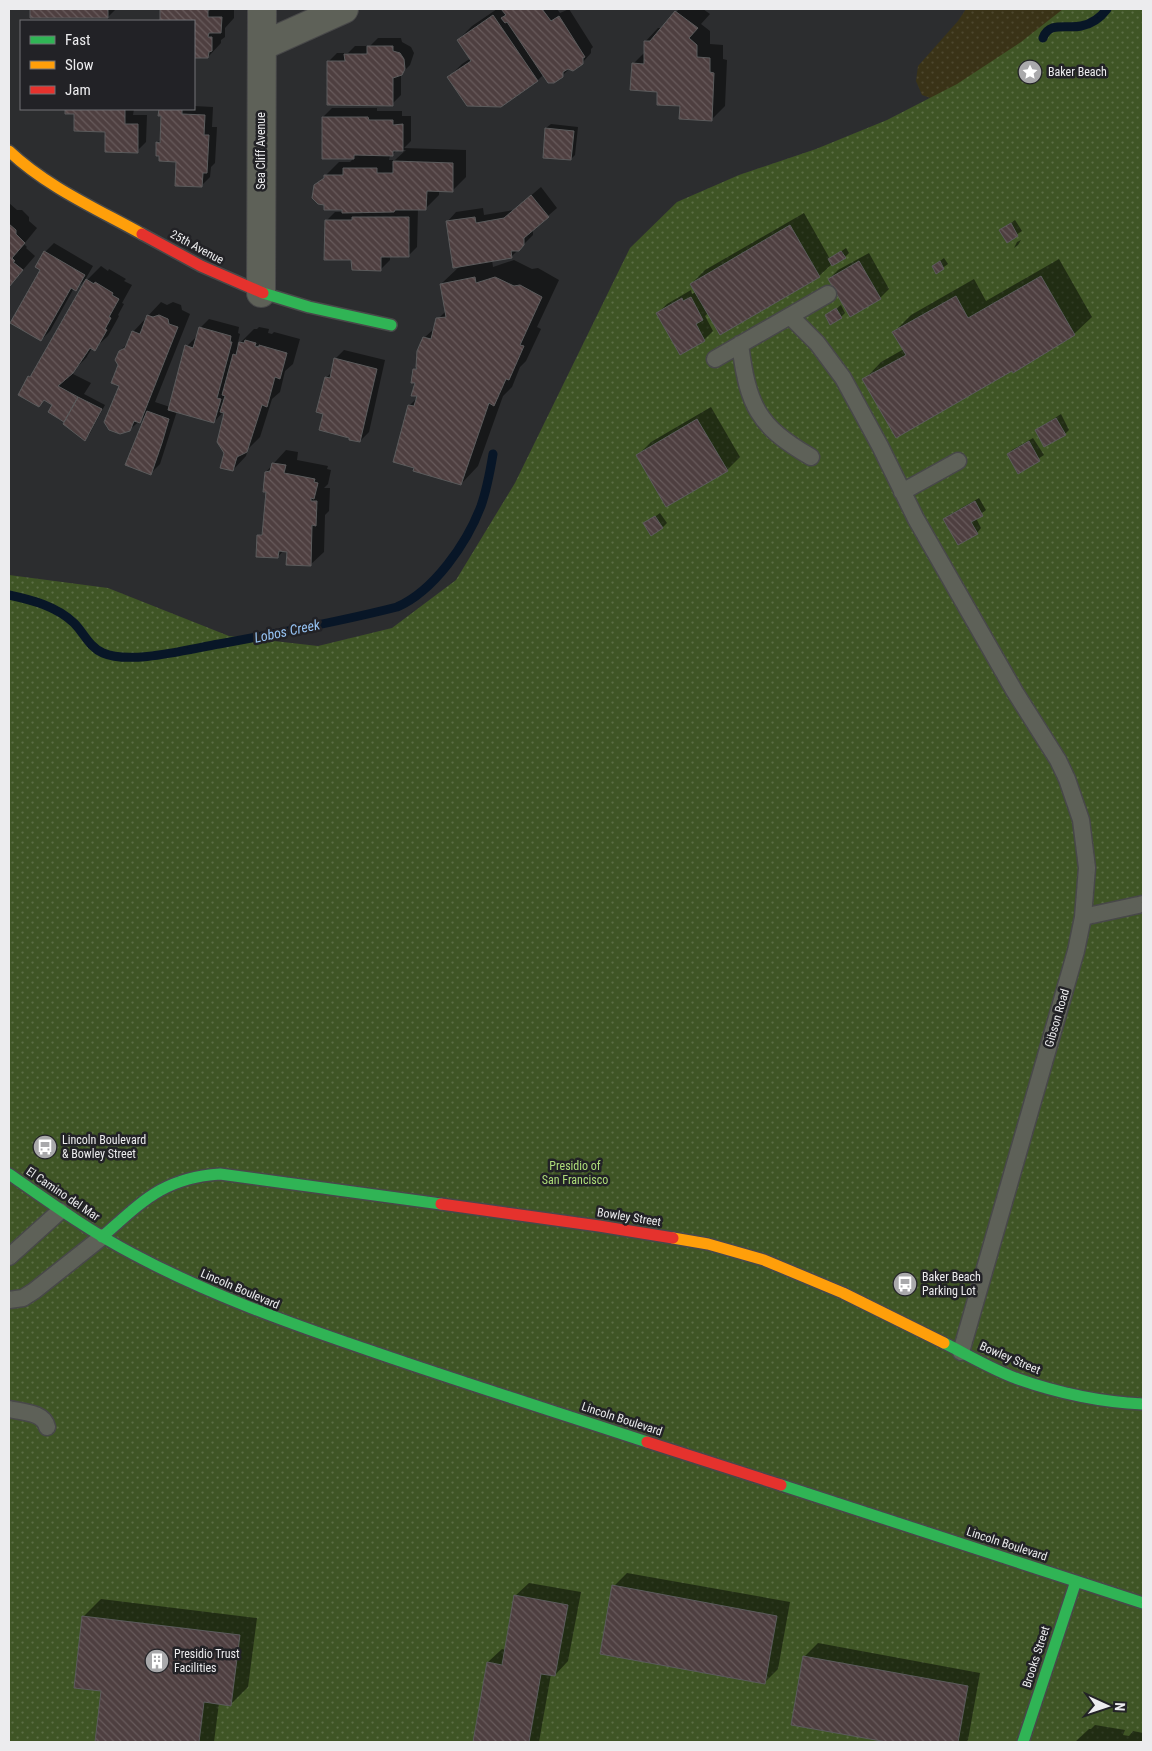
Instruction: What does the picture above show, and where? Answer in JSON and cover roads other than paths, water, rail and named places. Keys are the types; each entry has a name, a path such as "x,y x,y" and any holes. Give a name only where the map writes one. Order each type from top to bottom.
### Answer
{"street":[{"name":"Sea Cliff Avenue","path":"261,293 262,9"},
{"path":"262,46 344,9"},
{"name":"25th Avenue","path":"9,151 36,173 58,187 224,277 261,293 289,302 391,325"},
{"name":"El Camino del Mar","path":"9,1174 60,1211 102,1237"},
{"name":"Bowley Street","path":"102,1237 142,1202 169,1184 181,1178 204,1174 237,1175 504,1212 708,1244 764,1260 818,1282 1016,1378 1099,1400 1143,1404"},
{"name":"Lincoln Boulevard","path":"102,1237 194,1284 247,1308 283,1321 1143,1603"},
{"name":"Brooks Street","path":"1023,1742 1076,1581"}],"lane":[{"path":"715,359 828,294"},
{"name":"Gibson Road","path":"790,316 817,343 843,378 880,446 902,492 1015,692 1058,760 1067,779 1081,820 1087,868 1083,917 1076,951 961,1352"},
{"path":"740,344 746,381 757,410 766,424 778,436 811,457"},
{"path":"902,492 958,461"},
{"path":"1083,917 1143,904"},
{"path":"9,1257 60,1211"},
{"path":"9,1300 22,1298 34,1291 102,1237"},
{"path":"9,1409 42,1418 48,1427"}],"waterway":[{"name":"Lobos Creek","path":"1043,38 1050,29 1089,24 1107,9"},
{"name":"Lobos Creek","path":"9,595 52,608 74,623 90,644 98,650 115,656 128,657 160,655 353,618 397,607 411,600 424,590 458,550 481,506 487,487 493,454"}],"place":[{"name":"Baker Beach","path":"1030,72"},
{"name":"Lincoln Boulevard & Bowley Street","path":"45,1147"},
{"name":"Baker Beach Parking Lot","path":"905,1284"},
{"name":"Presidio Trust Facilities","path":"157,1661"}],"park label":[{"name":"Presidio of San Francisco","path":"575,1173"}]}
